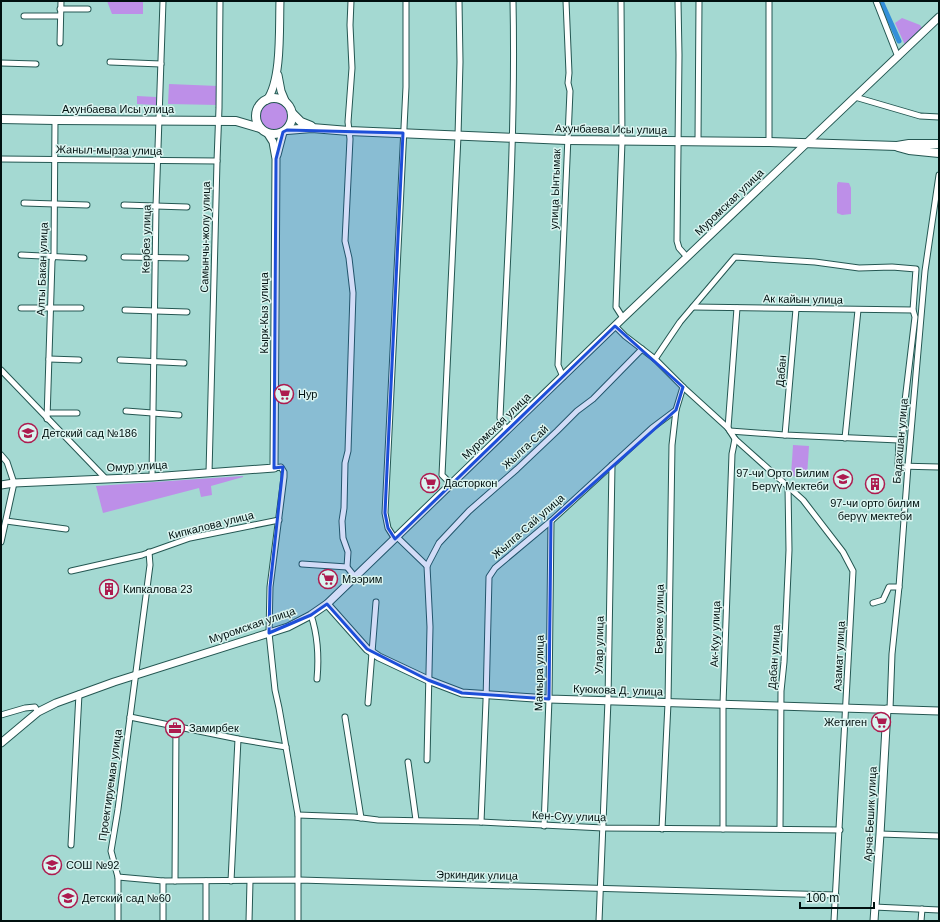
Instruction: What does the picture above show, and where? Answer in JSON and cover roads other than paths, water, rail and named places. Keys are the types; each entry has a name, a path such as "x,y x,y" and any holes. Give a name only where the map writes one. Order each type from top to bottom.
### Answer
{"main road":[{"path":"276,98 286,103 292,112 292,121 285,131 276,134 268,134 260,128 256,120 256,112 260,104 267,100 276,98"},
{"name":"Ахунбаева Исы улица","path":"236,121 246,118 256,112"},
{"name":"Ахунбаева Исы улица","path":"292,112 301,122 324,129"},
{"name":"Ахунбаева Исы улица","path":"1,119 218,120 236,121 260,128"},
{"name":"Ахунбаева Исы улица","path":"285,131 305,128 567,140 769,142 897,146 910,144 939,144"},
{"name":"Ахунбаева Исы улица","path":"897,146 909,150 939,153"}],"street":[{"path":"60,43 61,1"},
{"name":"Кербез улица","path":"152,477 156,206 163,1"},
{"name":"Самынчы-жолу улица","path":"209,473 220,1"},
{"path":"267,100 275,86 277,71 280,1"},
{"path":"351,1 350,25 352,68 348,122 350,140 345,240 349,258 353,293 348,451 345,463 344,508 342,521 343,538 348,552 347,567 355,577"},
{"path":"406,1 406,87 385,513 388,528 396,538 427,566 430,627 427,760"},
{"path":"451,484 442,475 458,136 460,62 459,1"},
{"path":"507,431 500,418 512,138 514,65 513,1"},
{"name":"улица Ынтымак","path":"563,377 558,365 570,91 568,83 569,73 566,1"},
{"path":"621,1 622,141 616,307 623,318"},
{"path":"678,1 679,54 677,241 679,248 687,257"},
{"path":"698,141 699,1"},
{"path":"769,142 770,1"},
{"path":"876,1 898,57"},
{"path":"60,9 88,9"},
{"path":"24,16 60,16"},
{"name":"Муромская улица","path":"1,743 38,712 56,703 288,627 311,615 327,604 623,318 939,17"},
{"path":"110,62 161,64"},
{"path":"1,63 36,64"},
{"path":"277,71 281,91 286,103"},
{"path":"856,97 920,116 939,117"},
{"name":"Алты Бакан улица","path":"47,419 53,257 55,120"},
{"name":"Кырк-Кыз улица","path":"276,159 285,131"},
{"name":"Кырк-Кыз улица","path":"268,134 273,142 276,159 274,468"},
{"name":"Жаныл-мырза улица","path":"1,159 216,161"},
{"name":"Бадахшан улица","path":"888,709 895,587 908,466 925,270 939,175"},
{"path":"24,203 87,205"},
{"path":"124,205 187,207"},
{"path":"21,256 84,258"},
{"path":"124,257 186,258"},
{"path":"655,359 680,322 735,257 815,262 860,268 892,267 916,270 913,310 915,317 905,401 903,433 899,440 898,466 939,467"},
{"name":"Ак кайын улица","path":"693,307 913,310"},
{"path":"21,308 81,308"},
{"path":"729,429 737,308"},
{"name":"Дабан","path":"785,435 796,309"},
{"path":"125,310 187,312"},
{"path":"845,438 858,310"},
{"path":"615,326 625,336 655,359 729,429 734,439"},
{"name":"Жылга-Сай","path":"427,566 440,543 464,516 522,464 577,410 593,399 642,349"},
{"path":"49,359 78,360"},
{"path":"120,360 184,363"},
{"path":"1,370 106,479"},
{"path":"676,410 683,387"},
{"name":"Жылга-Сай улица","path":"481,822 489,577 495,568 551,521 652,428 676,410"},
{"name":"Береке улица","path":"662,829 668,703 672,445 676,410"},
{"path":"126,411 180,415"},
{"path":"48,413 78,413"},
{"path":"729,429 785,435 899,440"},
{"name":"Азамат улица","path":"734,439 803,500 844,552 853,571 834,921"},
{"name":"Ак-Куу улица","path":"722,829 723,704 732,454 734,439"},
{"path":"1,455 8,462 14,483 1,542"},
{"name":"Улар улица","path":"599,921 604,828 608,700 612,464"},
{"path":"274,468 281,468 284,472 284,477 270,587 269,633 275,690 280,708 298,815 298,921"},
{"name":"Омур улица","path":"1,485 14,483 152,477 274,468"},
{"name":"Дабан улица","path":"780,829 781,705 789,550 788,486"},
{"name":"Кипкалова улица","path":"71,571 125,559 190,538 279,520"},
{"path":"6,521 66,528"},
{"name":"Мамыра улица","path":"544,826 549,699 551,521"},
{"path":"135,676 150,565 148,552"},
{"path":"302,564 347,567"},
{"path":"873,603 883,600 889,587 895,587"},
{"path":"368,703 376,602"},
{"name":"Куюкова Д. улица","path":"327,604 371,652 378,657 428,680 462,693 549,699 939,711"},
{"path":"311,615 316,629 317,679"},
{"name":"Проектируемая улица","path":"118,921 118,878 111,851 118,809 135,676"},
{"path":"71,845 80,694"},
{"path":"1,715 25,708 35,707 38,712"},
{"name":"Арча-Бешик улица","path":"874,921 888,709"},
{"path":"345,716 361,818"},
{"path":"130,717 238,739 286,747"},
{"path":"175,881 176,726"},
{"path":"230,881 238,739"},
{"path":"408,762 416,820"},
{"name":"Кен-Суу улица","path":"298,815 378,820 481,822 604,828 840,830"},
{"path":"880,834 939,836"},
{"name":"Эркиндик улица","path":"118,878 163,881 299,880 836,895"},
{"path":"163,881 163,921"},
{"path":"206,881 206,921"},
{"path":"249,921 250,881"},
{"path":"874,907 939,910"},
{"path":"921,921 922,909"}],"waterway":[{"path":"881,1 899,41"}],"place":[{"name":"Нур","path":"284,394"},
{"name":"Детский сад №186","path":"28,433"},
{"name":"97-чи Орто Билим Берүү Мектеби","path":"843,479"},
{"name":"Дасторкон","path":"430,483"},
{"name":"97-чи орто билим берүү мектеби","path":"875,484"},
{"name":"Мээрим","path":"328,579"},
{"name":"Кипкалова 23","path":"109,589"},
{"name":"Жетиген","path":"881,722"},
{"name":"Замирбек","path":"175,728"},
{"name":"СОШ №92","path":"52,865"},
{"name":"Детский сад №60","path":"68,898"}]}
